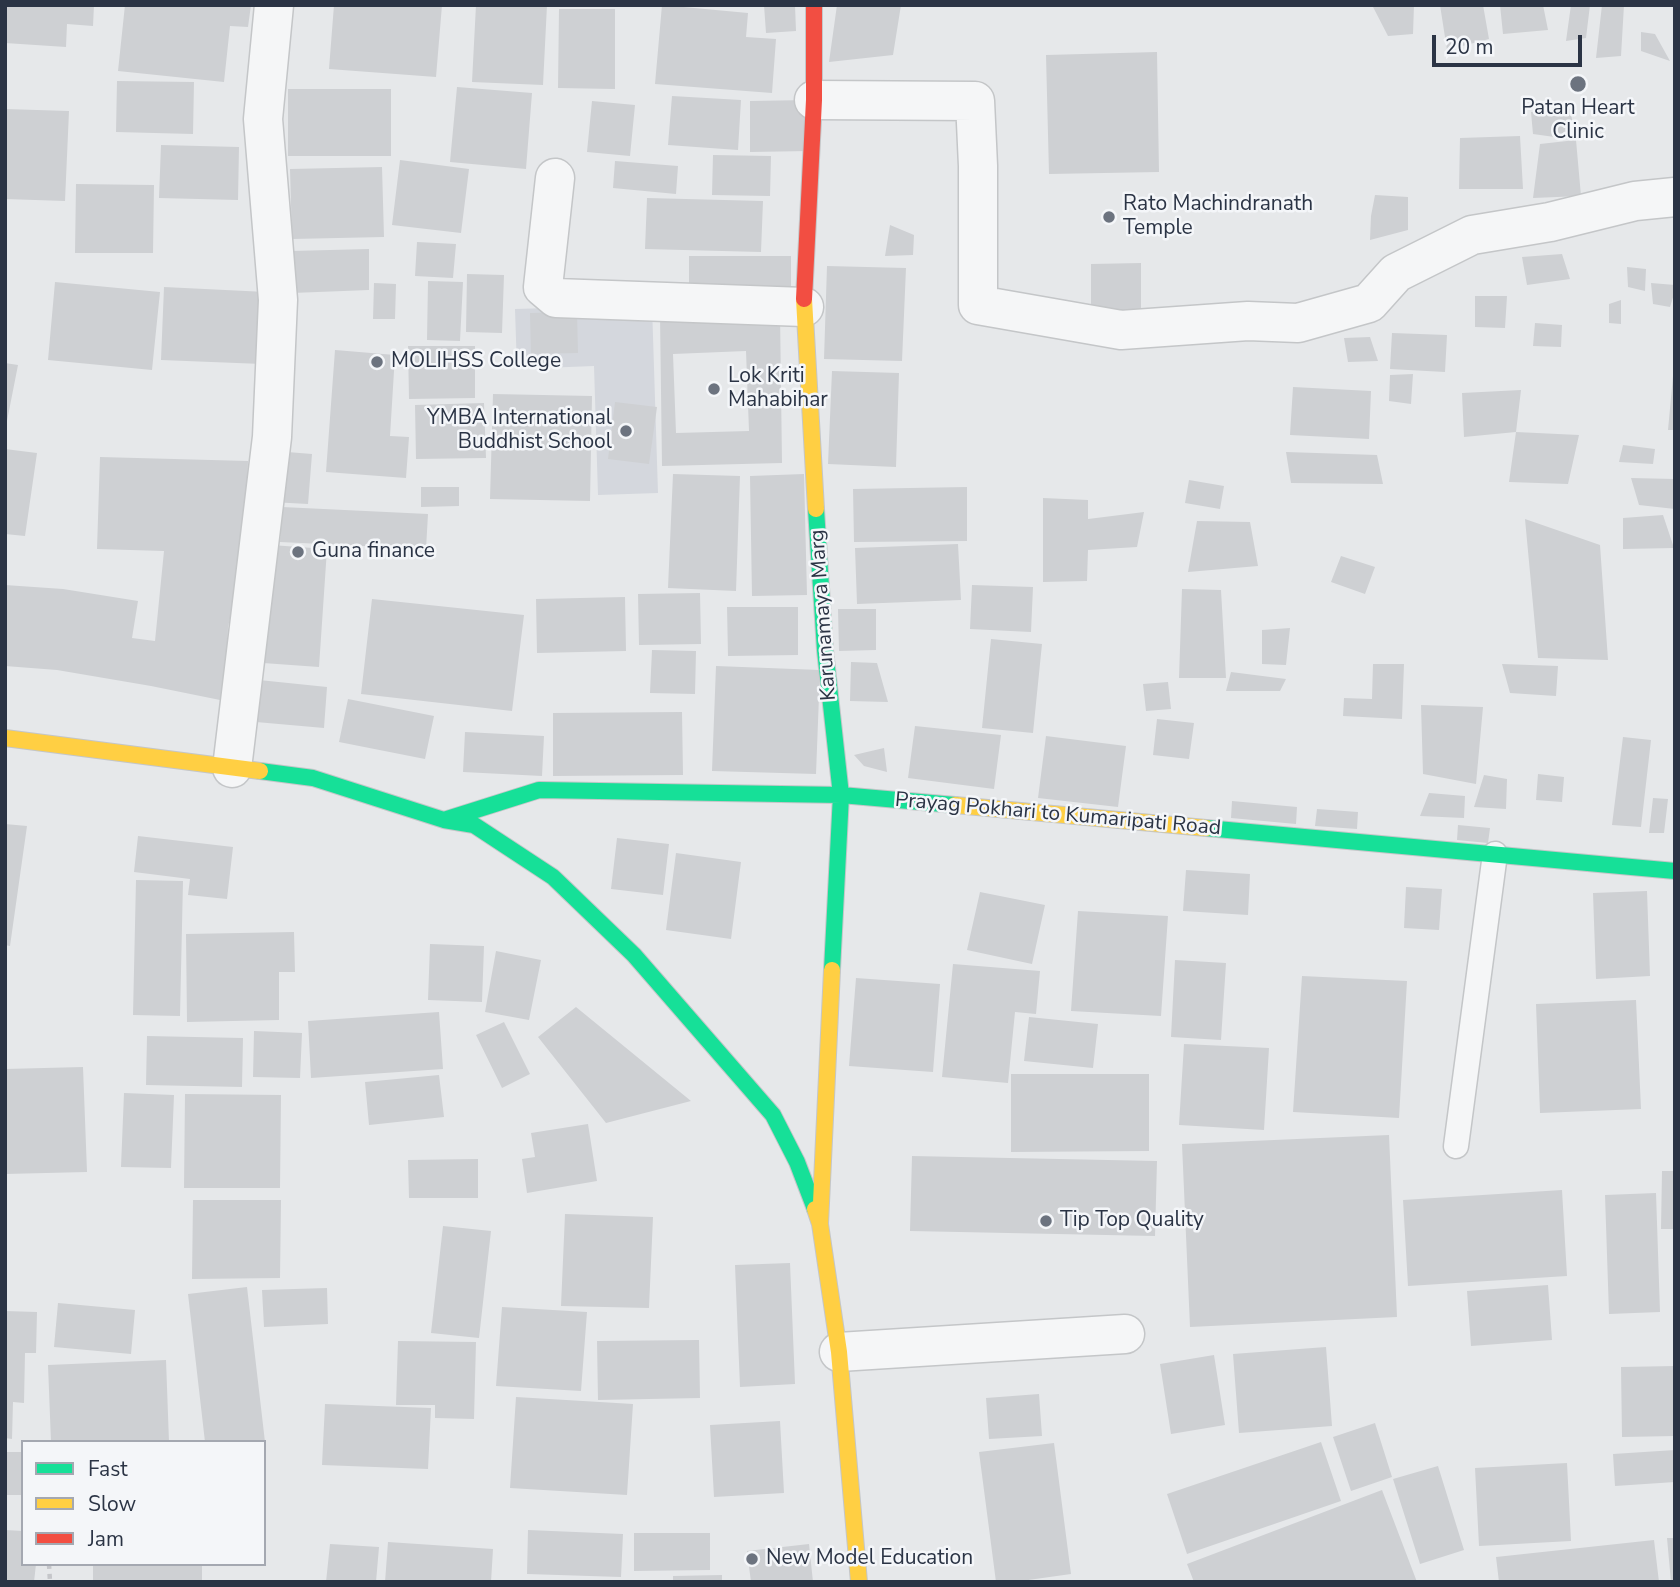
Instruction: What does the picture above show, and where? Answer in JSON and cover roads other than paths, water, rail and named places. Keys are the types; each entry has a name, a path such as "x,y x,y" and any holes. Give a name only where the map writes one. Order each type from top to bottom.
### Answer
{"street":[{"path":"232,768 272,437 278,300 263,119 274,5"},
{"name":"Karunamaya Marg","path":"814,5 814,100 804,307 825,650 841,795 820,1224"},
{"path":"814,100 975,101 978,305 1121,330 1248,321 1298,323 1369,303 1396,273 1472,235 1549,222 1635,201 1675,197"},
{"path":"555,178 543,288 556,298 804,307"},
{"path":"5,738 313,778 444,820 474,825 553,877 634,955 773,1115 797,1162 820,1224 839,1352 859,1582"},
{"name":"Prayag Pokhari to Kumaripati Road","path":"444,820 538,790 841,795 1675,871"},
{"path":"839,1352 1125,1334"}],"lane":[{"path":"1455,1146 1495,854"}],"place":[{"name":"Patan Heart Clinic","path":"1578,84"},
{"name":"Rato Machindranath Temple","path":"1109,217"},
{"name":"MOLIHSS College","path":"377,362"},
{"name":"Lok Kriti Mahabihar","path":"714,389"},
{"name":"YMBA International Buddhist School","path":"626,431"},
{"name":"Guna finance","path":"298,552"},
{"name":"Tip Top Quality","path":"1046,1221"},
{"name":"New Model Education","path":"752,1559"}]}
